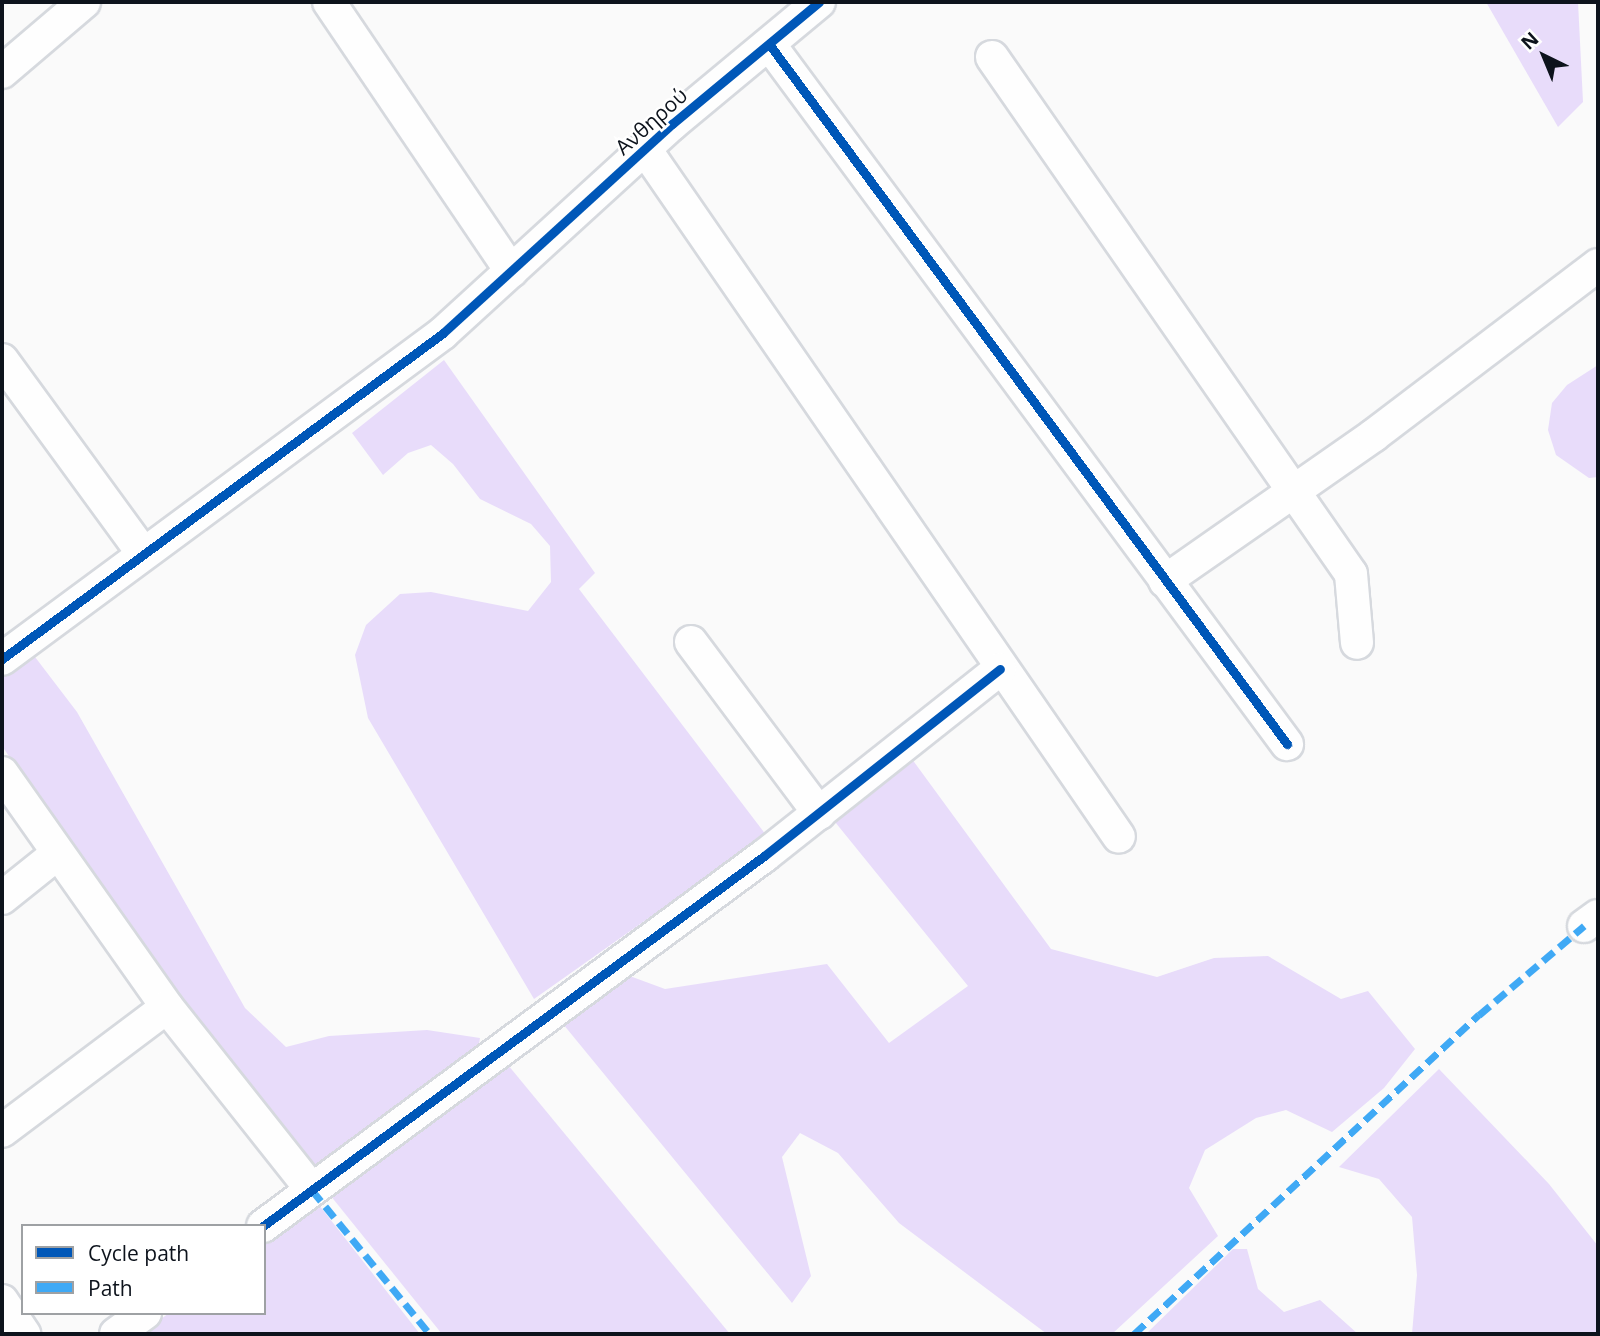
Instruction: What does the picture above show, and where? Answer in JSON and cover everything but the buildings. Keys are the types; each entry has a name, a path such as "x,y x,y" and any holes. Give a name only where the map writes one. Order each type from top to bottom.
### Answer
{"street":[{"path":"2,72 84,2"},
{"path":"328,2 511,271"},
{"name":"Ανθηρού","path":"2,659 142,552 392,372 511,271 645,149 819,2"},
{"path":"769,44 1287,744"},
{"path":"992,57 1296,489 1351,574 1357,643"},
{"path":"645,149 1000,669 1119,837"},
{"path":"1165,581 1296,489 1598,265"},
{"path":"2,360 142,552"},
{"path":"691,642 819,813"},
{"path":"266,1224 819,813 1000,669"},
{"path":"2,773 167,1007 312,1190"},
{"path":"2,898 57,854"},
{"path":"2,1131 167,1007"},
{"path":"2,1301 24,1334"},
{"path":"116,1334 142,1315"}],"shaded area":[{"path":"1486,2 1578,2 1583,102 1558,127"},
{"path":"444,360 595,573 579,589 766,835 534,999 368,718 355,655 366,625 400,594 431,592 528,611 551,582 550,546 531,524 480,499 453,464 431,445 408,453 383,475 352,433"},
{"path":"1598,365 1598,477 1589,478 1556,455 1548,430 1552,403 1567,385"},
{"path":"32,653 77,712 245,1008 286,1047 329,1036 427,1030 480,1038 479,1044 311,1172 183,1012 2,746 2,673"},
{"path":"909,755 1051,949 1157,977 1214,958 1268,956 1341,999 1368,991 1415,1049 1384,1088 1332,1132 1286,1110 1256,1118 1205,1150 1189,1188 1218,1236 1112,1334 1047,1334 899,1223 838,1153 800,1133 782,1157 811,1276 792,1303 563,1024 627,975 665,989 827,964 889,1043 968,986 831,817"},
{"path":"503,1059 730,1334 442,1334 330,1195"},
{"path":"1439,1069 1549,1184 1598,1246 1598,1334 1412,1334 1417,1275 1412,1217 1379,1179 1339,1167"},
{"path":"319,1205 420,1334 141,1334 166,1315 266,1315 266,1243"},
{"path":"1233,1249 1247,1249 1258,1289 1284,1312 1320,1300 1358,1334 1146,1334"}],"marked path":[{"path":"1134,1334 1479,1015 1584,926"},
{"path":"312,1190 430,1334"}],"cycle path":[{"path":"2,659 443,333 672,124 819,2"},
{"path":"769,44 1287,744"},
{"path":"266,1224 764,856 1000,669"}]}
